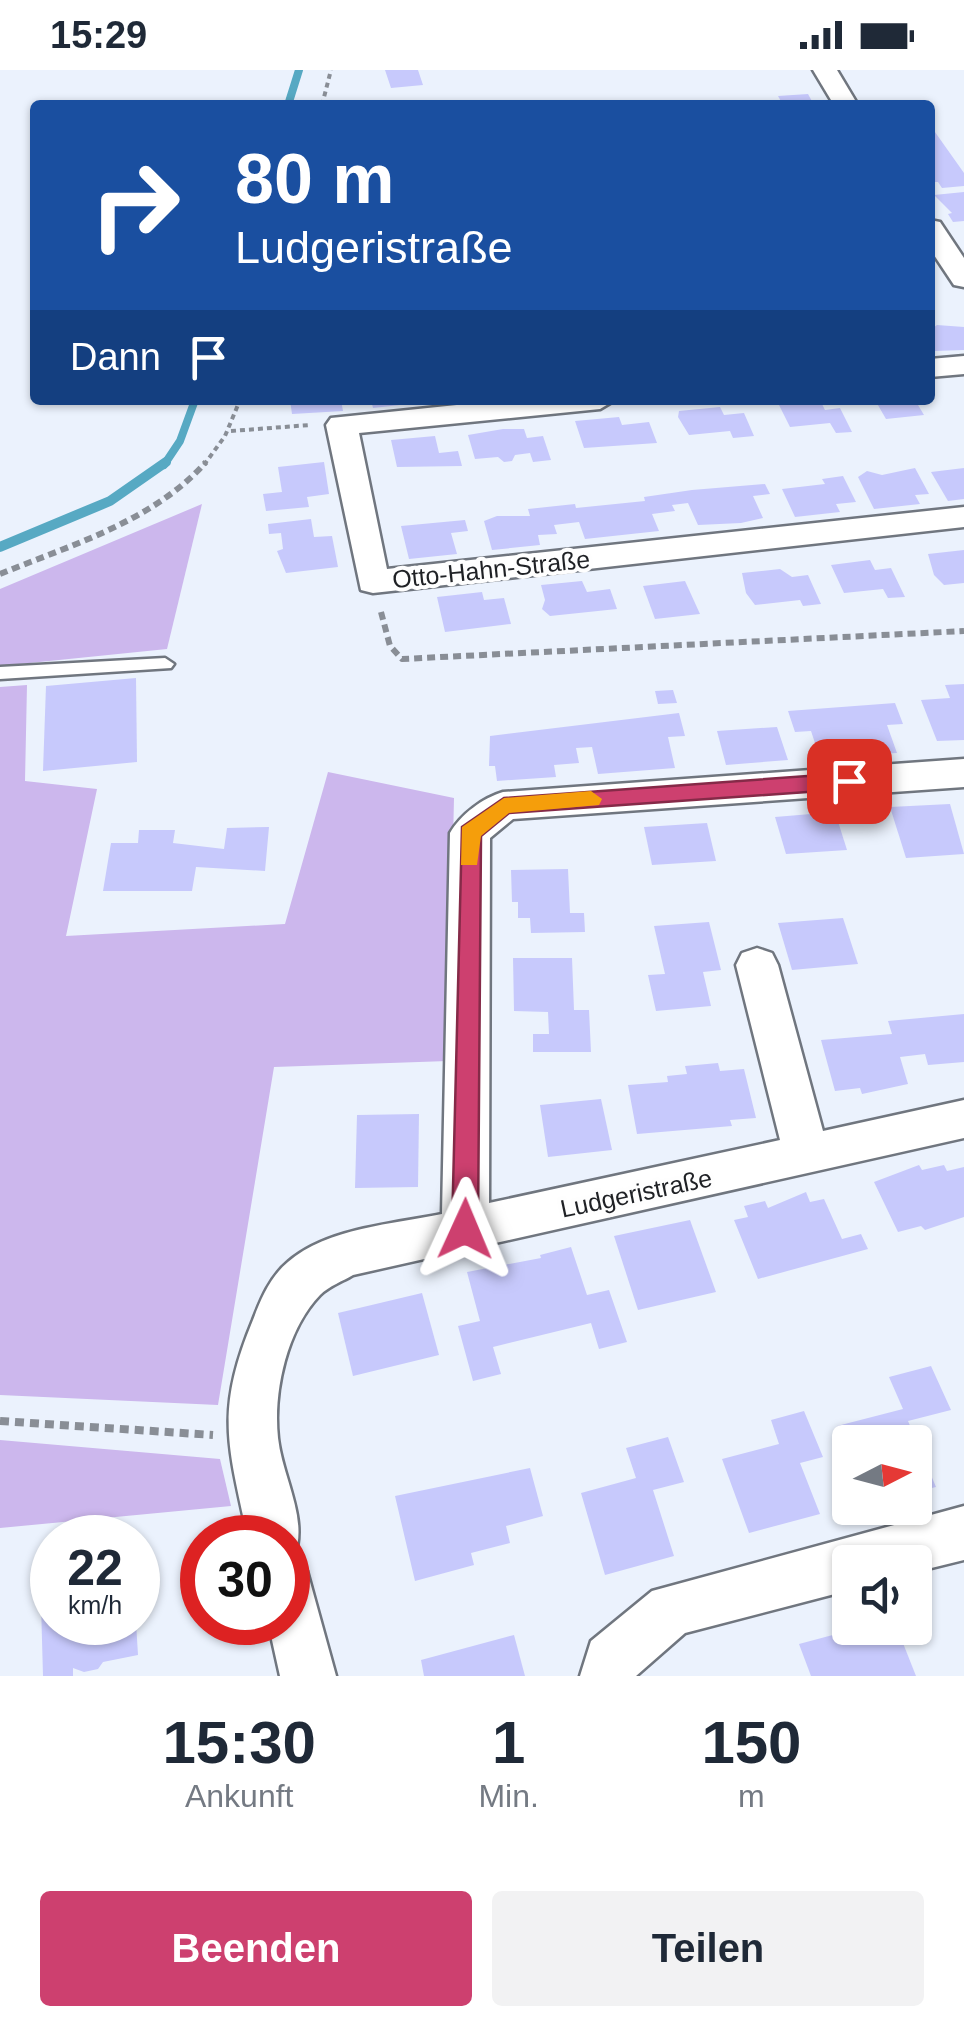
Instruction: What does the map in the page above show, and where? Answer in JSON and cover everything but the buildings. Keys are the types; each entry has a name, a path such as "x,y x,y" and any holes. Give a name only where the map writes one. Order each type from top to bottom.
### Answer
{"street":[{"path":"825,70 843,100"},
{"path":"935,236 964,280"},
{"path":"935,368 964,365"},
{"path":"342,425 548,405"},
{"name":"Otto-Hahn-Straße","path":"342,425 373,582 964,517"},
{"path":"465,1229 470,833 504,806 964,773"},
{"path":"757,965 807,1155"},
{"name":"Ludgeristraße","path":"270,1515 252,1437 256,1373 284,1303 306,1276 344,1256 964,1119"},
{"path":"919,1545 964,1533"},
{"path":"608,1676 611,1662 671,1610 832,1568"},
{"path":"301,1645 308,1676"}],"lane":[{"path":"0,673 165,664"}],"path":[{"path":"323,100 331,70"},
{"path":"0,574 176,492 206,468 231,431 239,405"},
{"path":"231,431 342,425"},
{"path":"373,582 390,646 402,659 964,631"},
{"path":"0,1421 116,1432 252,1437"}],"shaded area":[{"path":"202,504 167,649 0,666 0,589"},
{"path":"27,685 25,781 97,789 66,936 285,924 328,772 454,798 448,1061 274,1067 218,1405 0,1395 0,687"},
{"path":"0,1440 220,1459 231,1506 136,1515 30,1515 30,1525 0,1528"}],"waterway":[{"path":"290,100 299,70"},
{"path":"166,462 180,441 193,405"},
{"path":"0,547 110,501 166,462"}],"slow traffic":[{"path":"469,859 470,833 504,806 591,799"}],"route":[{"path":"465,1229 470,833 504,806 849,781"}]}
